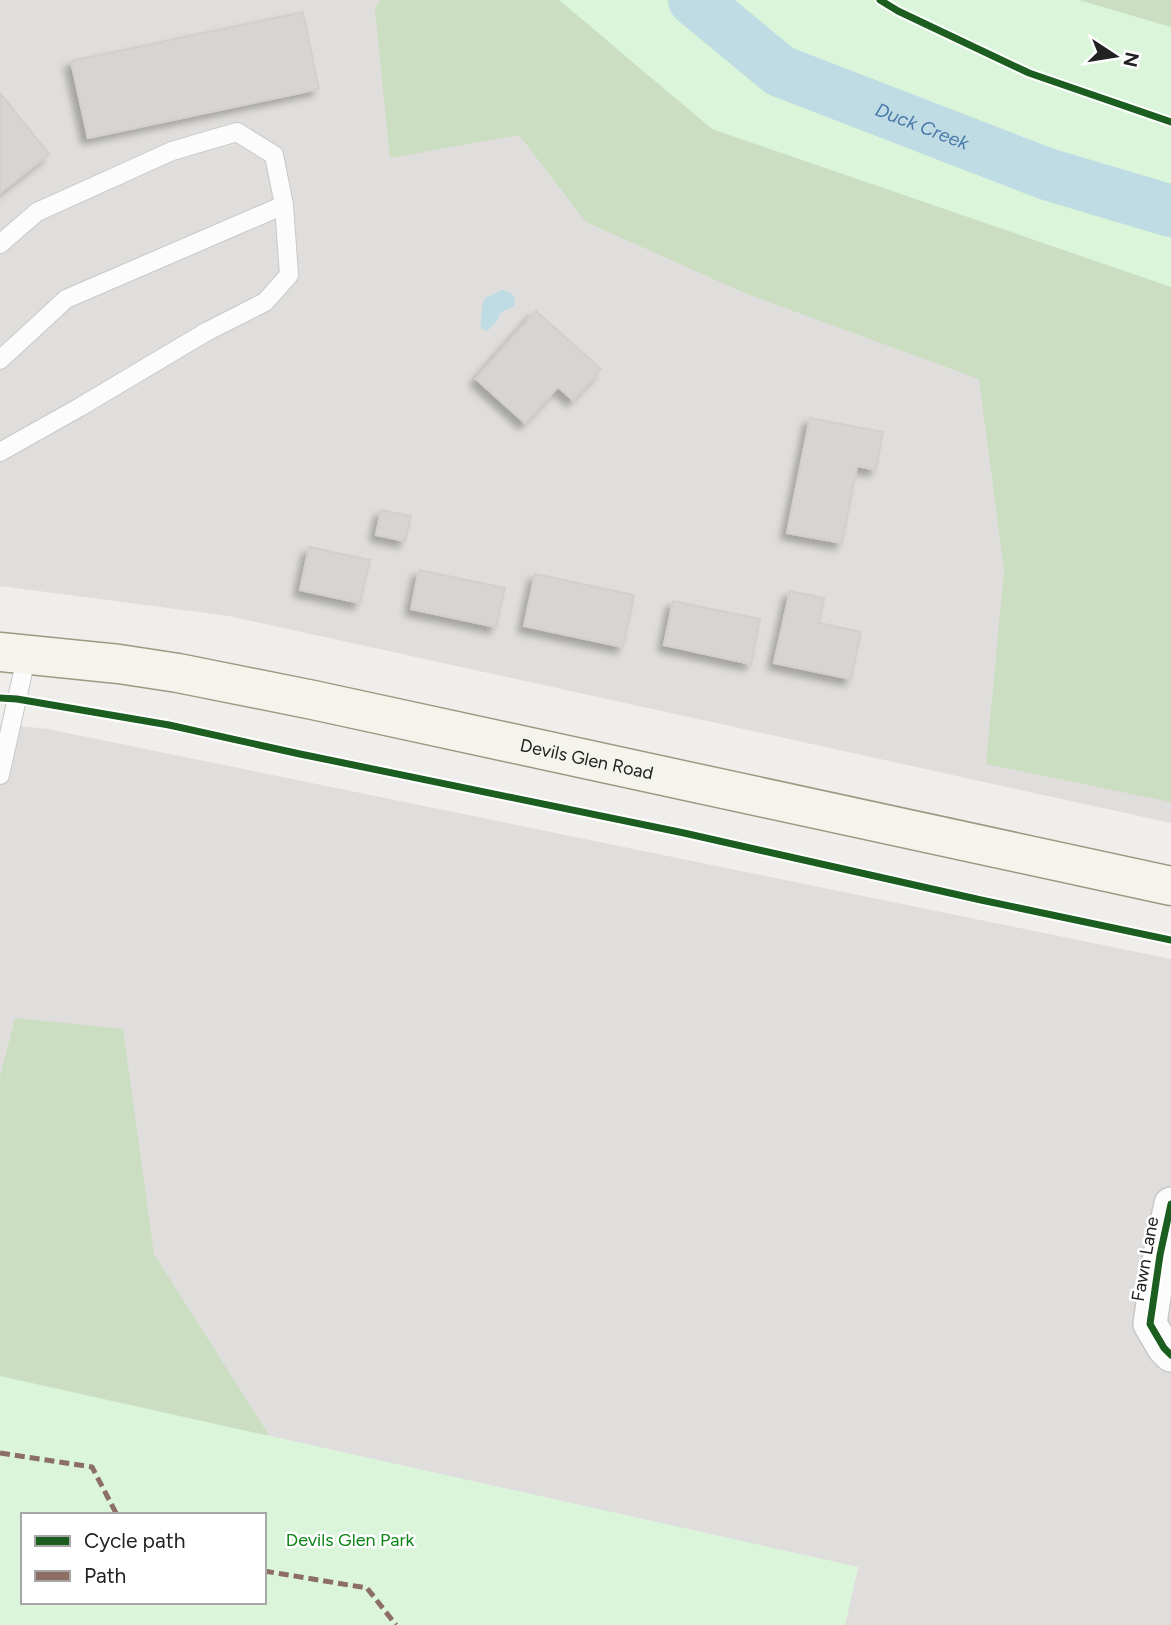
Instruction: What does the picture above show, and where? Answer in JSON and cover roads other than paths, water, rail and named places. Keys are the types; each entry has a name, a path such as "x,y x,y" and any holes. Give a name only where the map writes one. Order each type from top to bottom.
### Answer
{"main road":[{"name":"Devils Glen Road","path":"13,653 178,673 313,700 1171,886"}],"street":[{"name":"Fawn Lane","path":"1171,1204 1150,1324 1164,1348 1171,1354"}],"lane":[{"path":"0,244 37,212 172,151 237,132 274,155 284,205 289,275 265,302 206,332 0,452"},
{"path":"0,360 66,299 284,205"},
{"path":"0,775 13,653"}],"water":[{"path":"503,290 512,293 515,305 500,314 488,331 480,328 486,297"}],"waterway":[{"name":"Duck Creek","path":"694,0 780,71 1047,174 1171,211"}],"park label":[{"name":"Devils Glen Park","path":"350,1540"}]}
